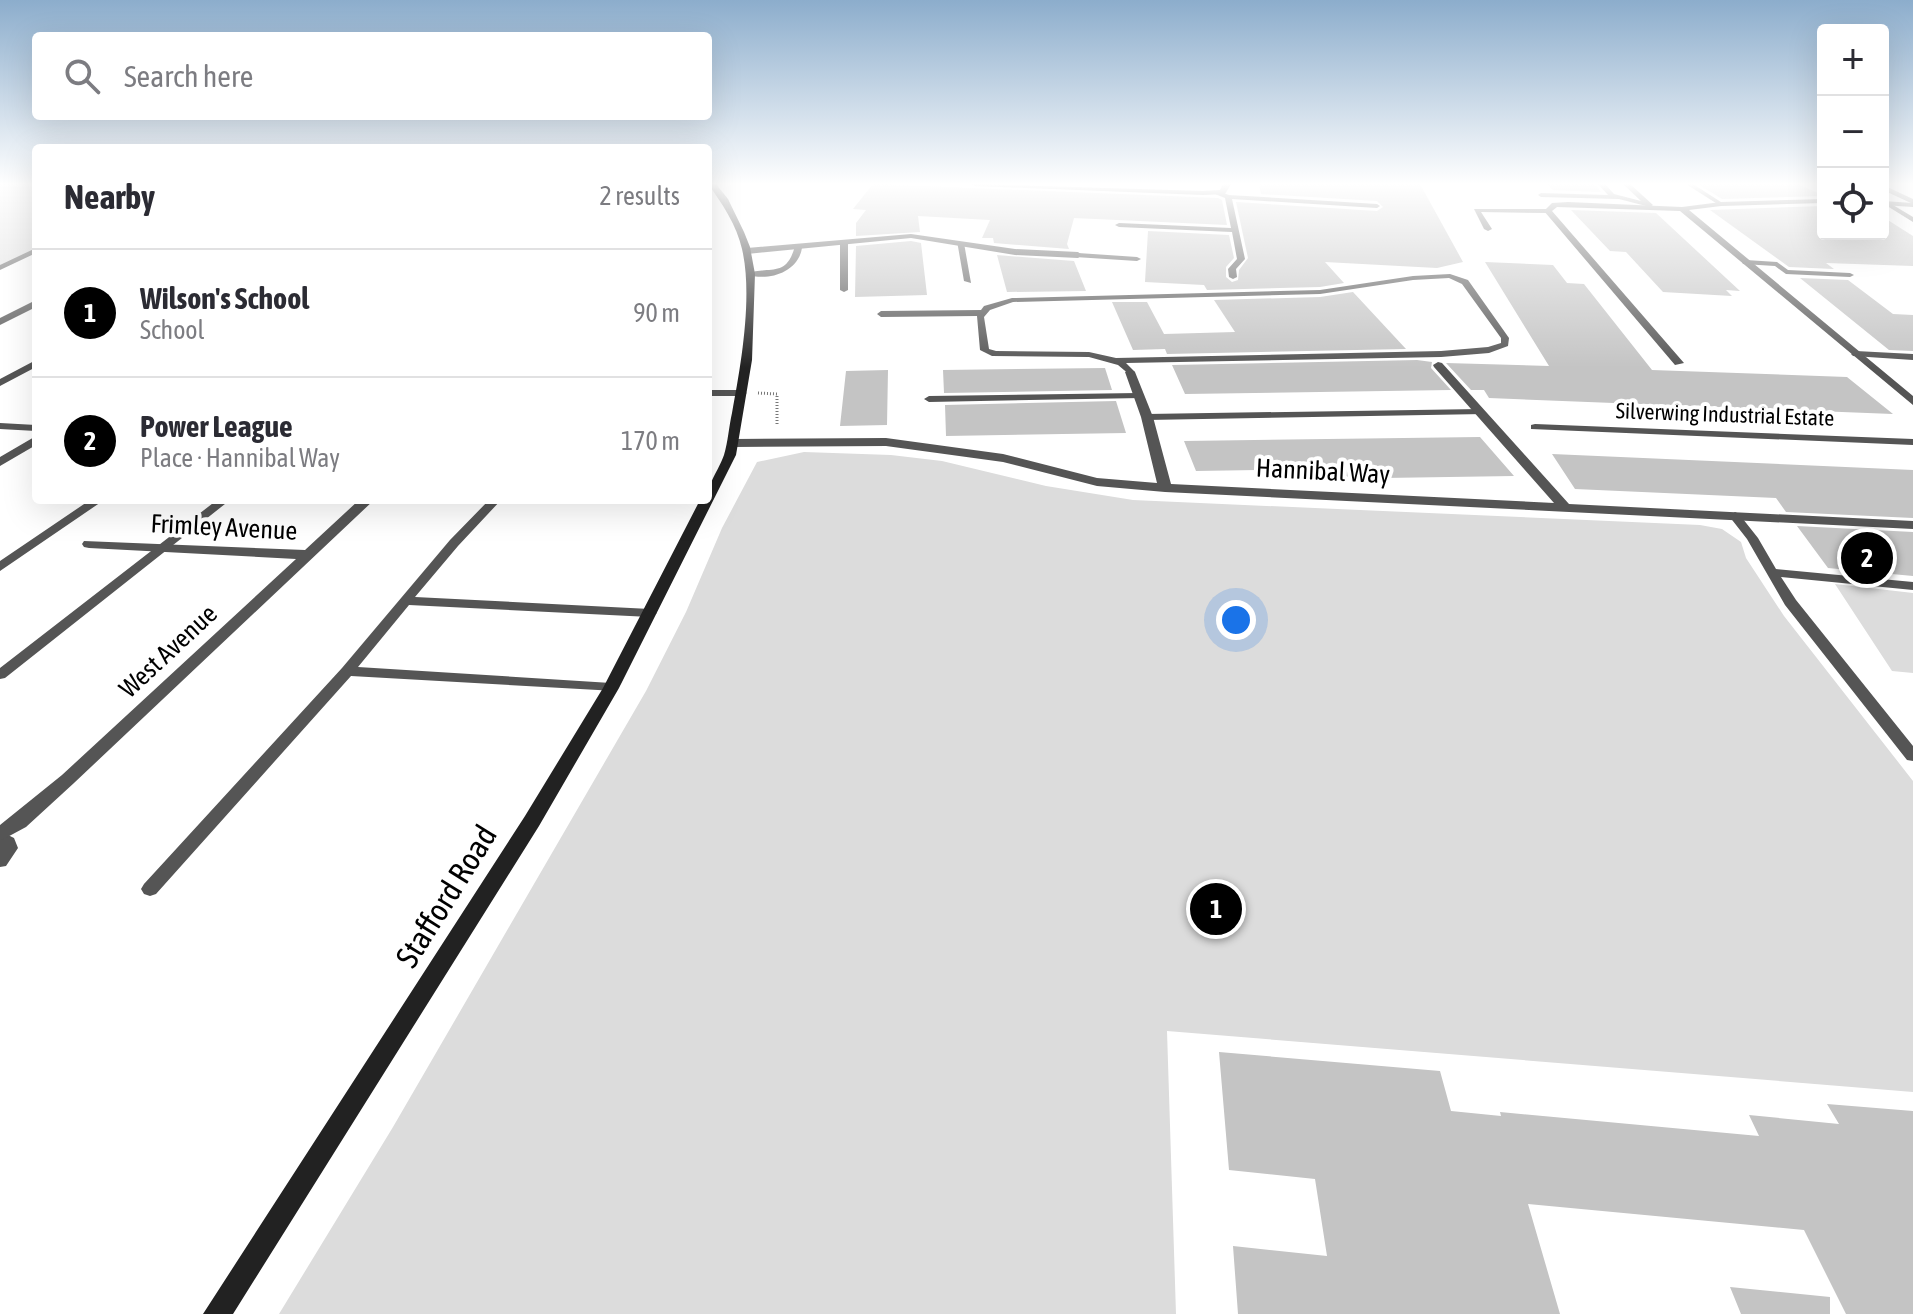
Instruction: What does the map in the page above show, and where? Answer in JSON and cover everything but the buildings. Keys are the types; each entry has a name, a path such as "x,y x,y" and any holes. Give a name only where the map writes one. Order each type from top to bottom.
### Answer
{"main road":[{"name":"Stafford Road","path":"712,488 734,443 741,393 750,326 750,274 745,245"},
{"name":"Stafford Road","path":"217,1314 523,834 611,688 704,504"}],"street":[{"path":"747,251 819,245"},
{"path":"974,245 1015,252 1078,255"},
{"path":"1578,245 1679,363"},
{"path":"1726,245 1913,401"},
{"path":"0,322 32,306"},
{"path":"1438,365 1564,506"},
{"path":"1130,372 1147,417 1165,488"},
{"path":"712,393 741,393"},
{"path":"0,462 32,442"},
{"name":"Hannibal Way","path":"734,443 886,442 1003,458 1097,482 1165,488 1913,525"},
{"name":"West Avenue","path":"0,835 42,803 363,504"},
{"name":"Frimley Avenue","path":"89,544 310,555"}],"lane":[{"path":"844,245 844,290"},
{"path":"960,245 968,281"},
{"path":"1233,277 1232,269 1241,259 1239,245"},
{"path":"750,274 776,272 792,266 797,260 798,248"},
{"path":"0,268 32,252"},
{"path":"1078,255 1137,259"},
{"path":"1746,262 1777,264 1786,272 1850,275"},
{"path":"881,314 982,313 987,308 1012,300 1320,292 1413,278 1450,276 1465,282 1505,338 1505,344 1489,350 1441,354 1119,360 1080,354 995,354 985,350 982,313"},
{"path":"1856,354 1913,357"},
{"path":"1119,360 1130,372"},
{"path":"0,383 32,365"},
{"path":"929,399 1138,396"},
{"path":"1147,417 1480,412"},
{"path":"0,426 32,428"},
{"name":"Silverwing Industrial Estate","path":"1535,427 1913,442"},
{"path":"0,567 92,504"},
{"path":"0,675 7,664 219,504"},
{"path":"150,889 347,671 454,543 491,504"},
{"path":"1735,516 1825,649 1913,756"},
{"path":"1772,572 1913,586"},
{"path":"408,601 650,613"},
{"path":"347,671 611,688"},
{"path":"0,835 8,842 9,848 0,861"}],"path":[{"path":"741,393 777,394 777,442"}],"shaded area":[{"path":"0,245 32,245 32,252 0,267"},
{"path":"804,452 891,455 942,461 1046,486 1133,500 1700,525 1722,529 1741,542 1746,558 1784,616 1913,781 1913,1092 1167,1031 1176,1314 279,1314 393,1127 646,691 686,612 722,528 757,462"},
{"path":"1835,584 1913,593 1913,673 1892,671"}],"place":[{"name":"Power League","path":"1867,558"},
{"name":"Wilson's School","path":"1216,909"}]}
